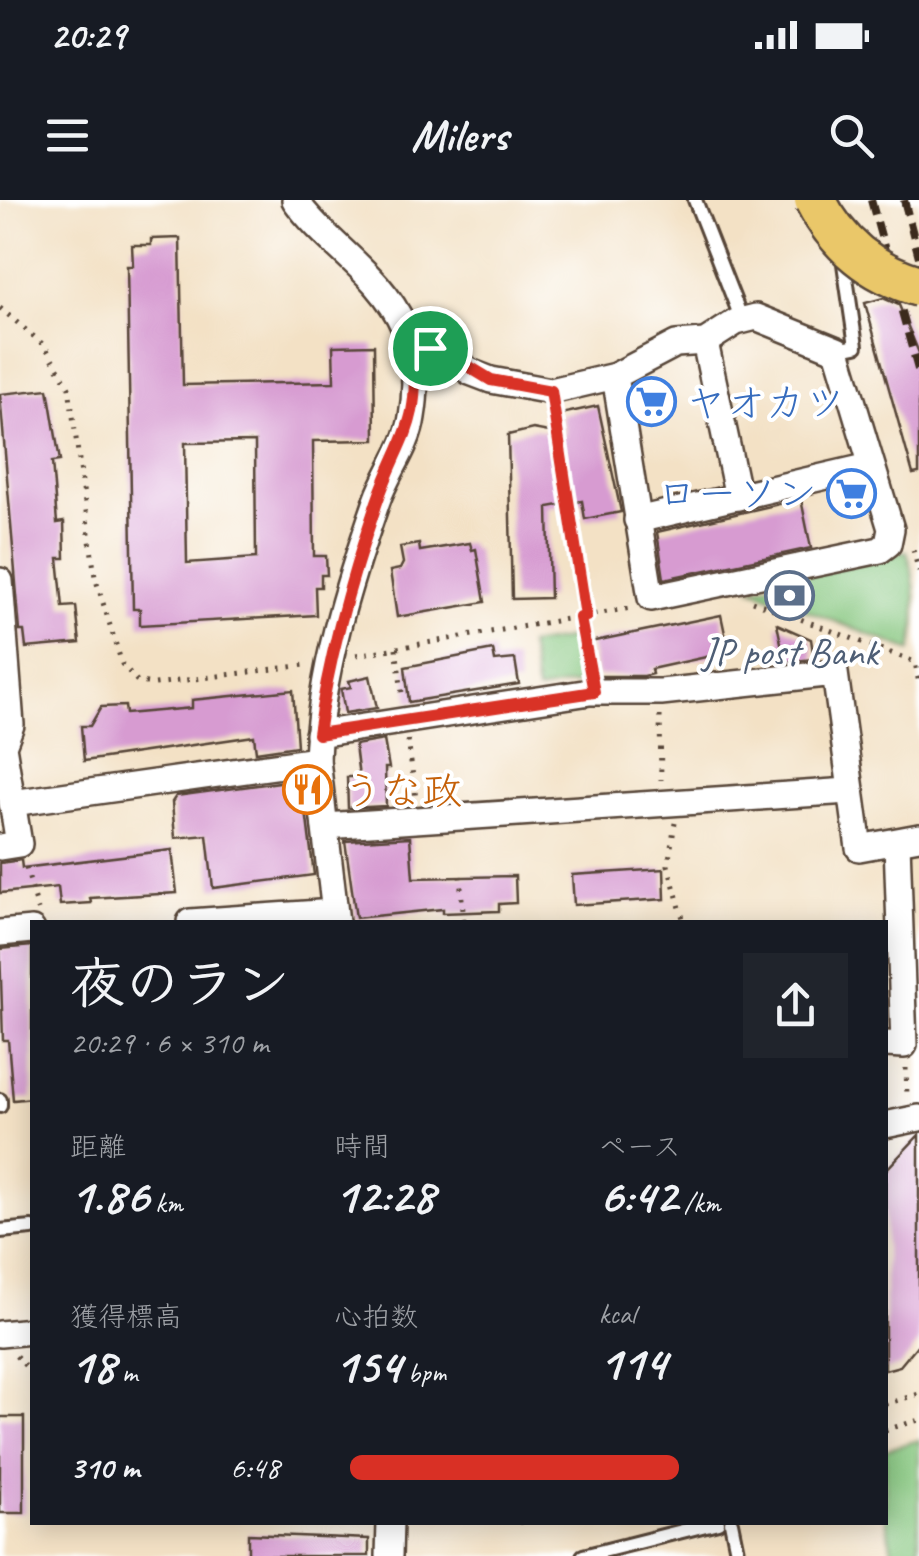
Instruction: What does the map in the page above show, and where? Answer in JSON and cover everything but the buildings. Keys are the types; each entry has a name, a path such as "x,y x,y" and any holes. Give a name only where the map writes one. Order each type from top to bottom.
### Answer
{"main road":[{"path":"816,200 853,253 874,268 919,286"}],"street":[{"path":"248,920 335,917 317,760 329,660 378,498 409,432 414,388 412,348 388,299 295,200"},
{"path":"412,348 443,351 491,380 551,391 615,376 676,344 704,342 742,320 756,317 837,350 891,529 888,544 880,550 748,581 651,598 615,376"},
{"path":"704,342 738,497"},
{"path":"637,520 870,466"},
{"path":"0,581 11,725 4,746 12,803 10,846"},
{"path":"318,734 594,692 660,692 835,672 859,848 908,839 893,923 895,1044"},
{"path":"12,803 317,760"},
{"path":"325,826 849,792"},
{"path":"0,933 30,930"},
{"path":"0,1334 30,1331"},
{"path":"389,1556 390,1525"}],"lane":[{"path":"695,200 742,320"},
{"path":"836,200 856,346 837,350"},
{"path":"0,1231 30,1228"},
{"path":"583,1556 706,1525"},
{"path":"733,1525 738,1556"}],"path":[{"path":"0,308 46,346 68,388 95,577 122,664 138,682 329,660 633,608 642,618"},
{"path":"551,391 594,692"},
{"path":"733,604 752,601 915,662"},
{"path":"919,650 915,662 919,684"},
{"path":"10,846 40,920"},
{"path":"460,876 464,920"},
{"path":"895,1044 904,1121"},
{"path":"888,1403 919,1394"},
{"path":"888,1429 919,1420"}],"green space":[{"path":"907,551 915,602 911,651 752,589"},
{"path":"579,637 588,682 537,691 529,645"},
{"path":"919,1440 919,1556 893,1556 887,1525 888,1449"}],"railway":[{"path":"871,200 919,373"},
{"path":"904,200 919,257"}],"place":[{"name":"ヤオカツ","path":"651,402"},
{"name":"ローソン","path":"852,493"},
{"name":"JP post Bank","path":"790,596"},
{"name":"うな政","path":"307,790"}],"route":[{"path":"412,348 430,348 443,351 470,372 491,380 551,391 586,616 580,618 594,692 318,734 329,660 378,498 409,432 414,388 412,348"}]}
